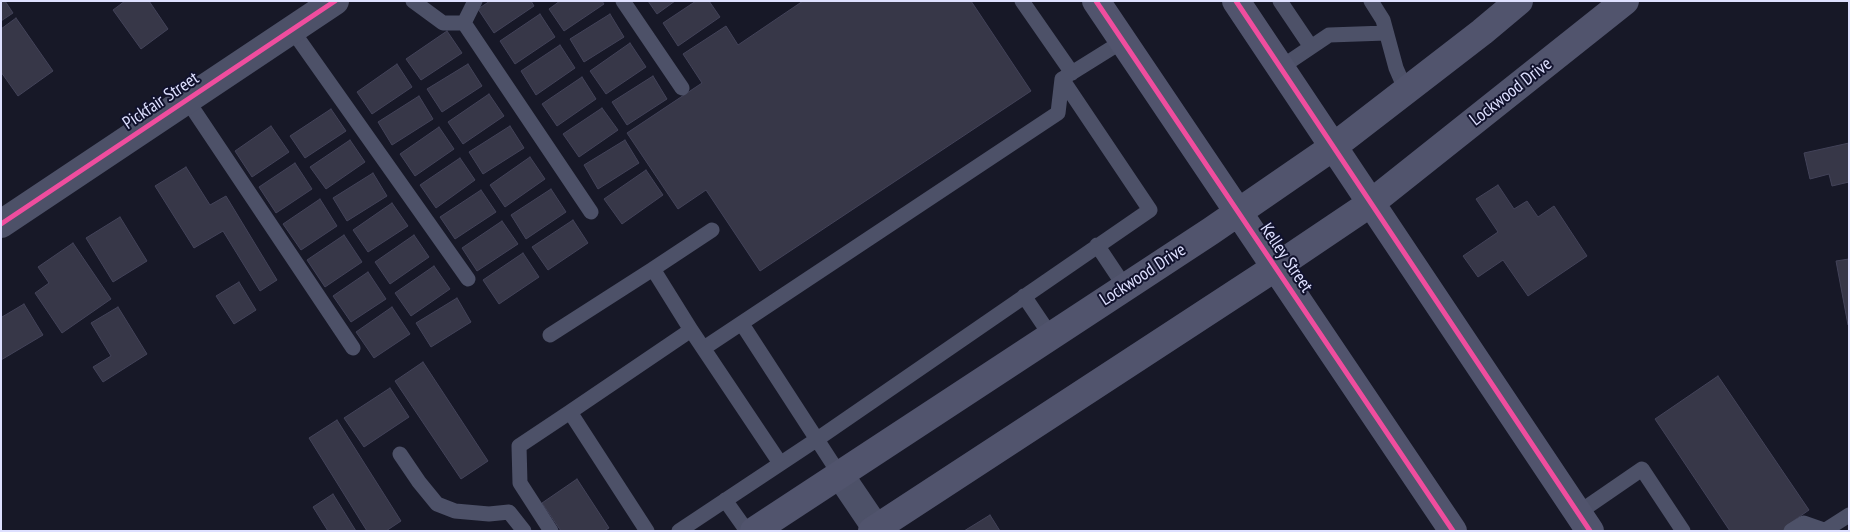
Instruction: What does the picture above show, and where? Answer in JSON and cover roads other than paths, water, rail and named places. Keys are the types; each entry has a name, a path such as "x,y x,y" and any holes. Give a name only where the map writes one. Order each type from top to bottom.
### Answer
{"main road":[{"name":"Kelley Street","path":"1096,1 1453,531"},
{"path":"1236,1 1584,522"},
{"name":"Lockwood Drive","path":"754,531 1238,213 1333,148 1519,1"},
{"name":"Lockwood Drive","path":"875,530 1371,203 1625,1"}],"street":[{"name":"Pickfair Street","path":"1,224 335,1"},
{"path":"840,474 875,530"}],"lane":[{"path":"412,1 443,23 464,23"},
{"path":"464,23 475,1"},
{"path":"623,1 682,88"},
{"path":"679,531 816,440 1150,210 1022,1"},
{"path":"1280,1 1311,47"},
{"path":"1372,1 1383,20 1396,68 1406,91"},
{"path":"464,23 591,212"},
{"path":"292,30 468,279"},
{"path":"1280,68 1329,35 1386,33"},
{"path":"704,348 1058,113 1067,76 1123,41"},
{"path":"187,100 353,348"},
{"path":"550,335 712,230"},
{"path":"1097,245 1126,287"},
{"path":"653,269 691,330 780,463"},
{"path":"1024,296 1051,336"},
{"path":"742,324 840,474"},
{"path":"551,531 520,483 519,446 691,330"},
{"path":"570,412 647,531"},
{"path":"400,454 437,504 455,511 489,514 509,512 524,531"},
{"path":"1584,522 1642,469 1683,531"},
{"path":"726,500 746,531"},
{"path":"1791,531 1804,522 1824,531 1849,515"}]}
